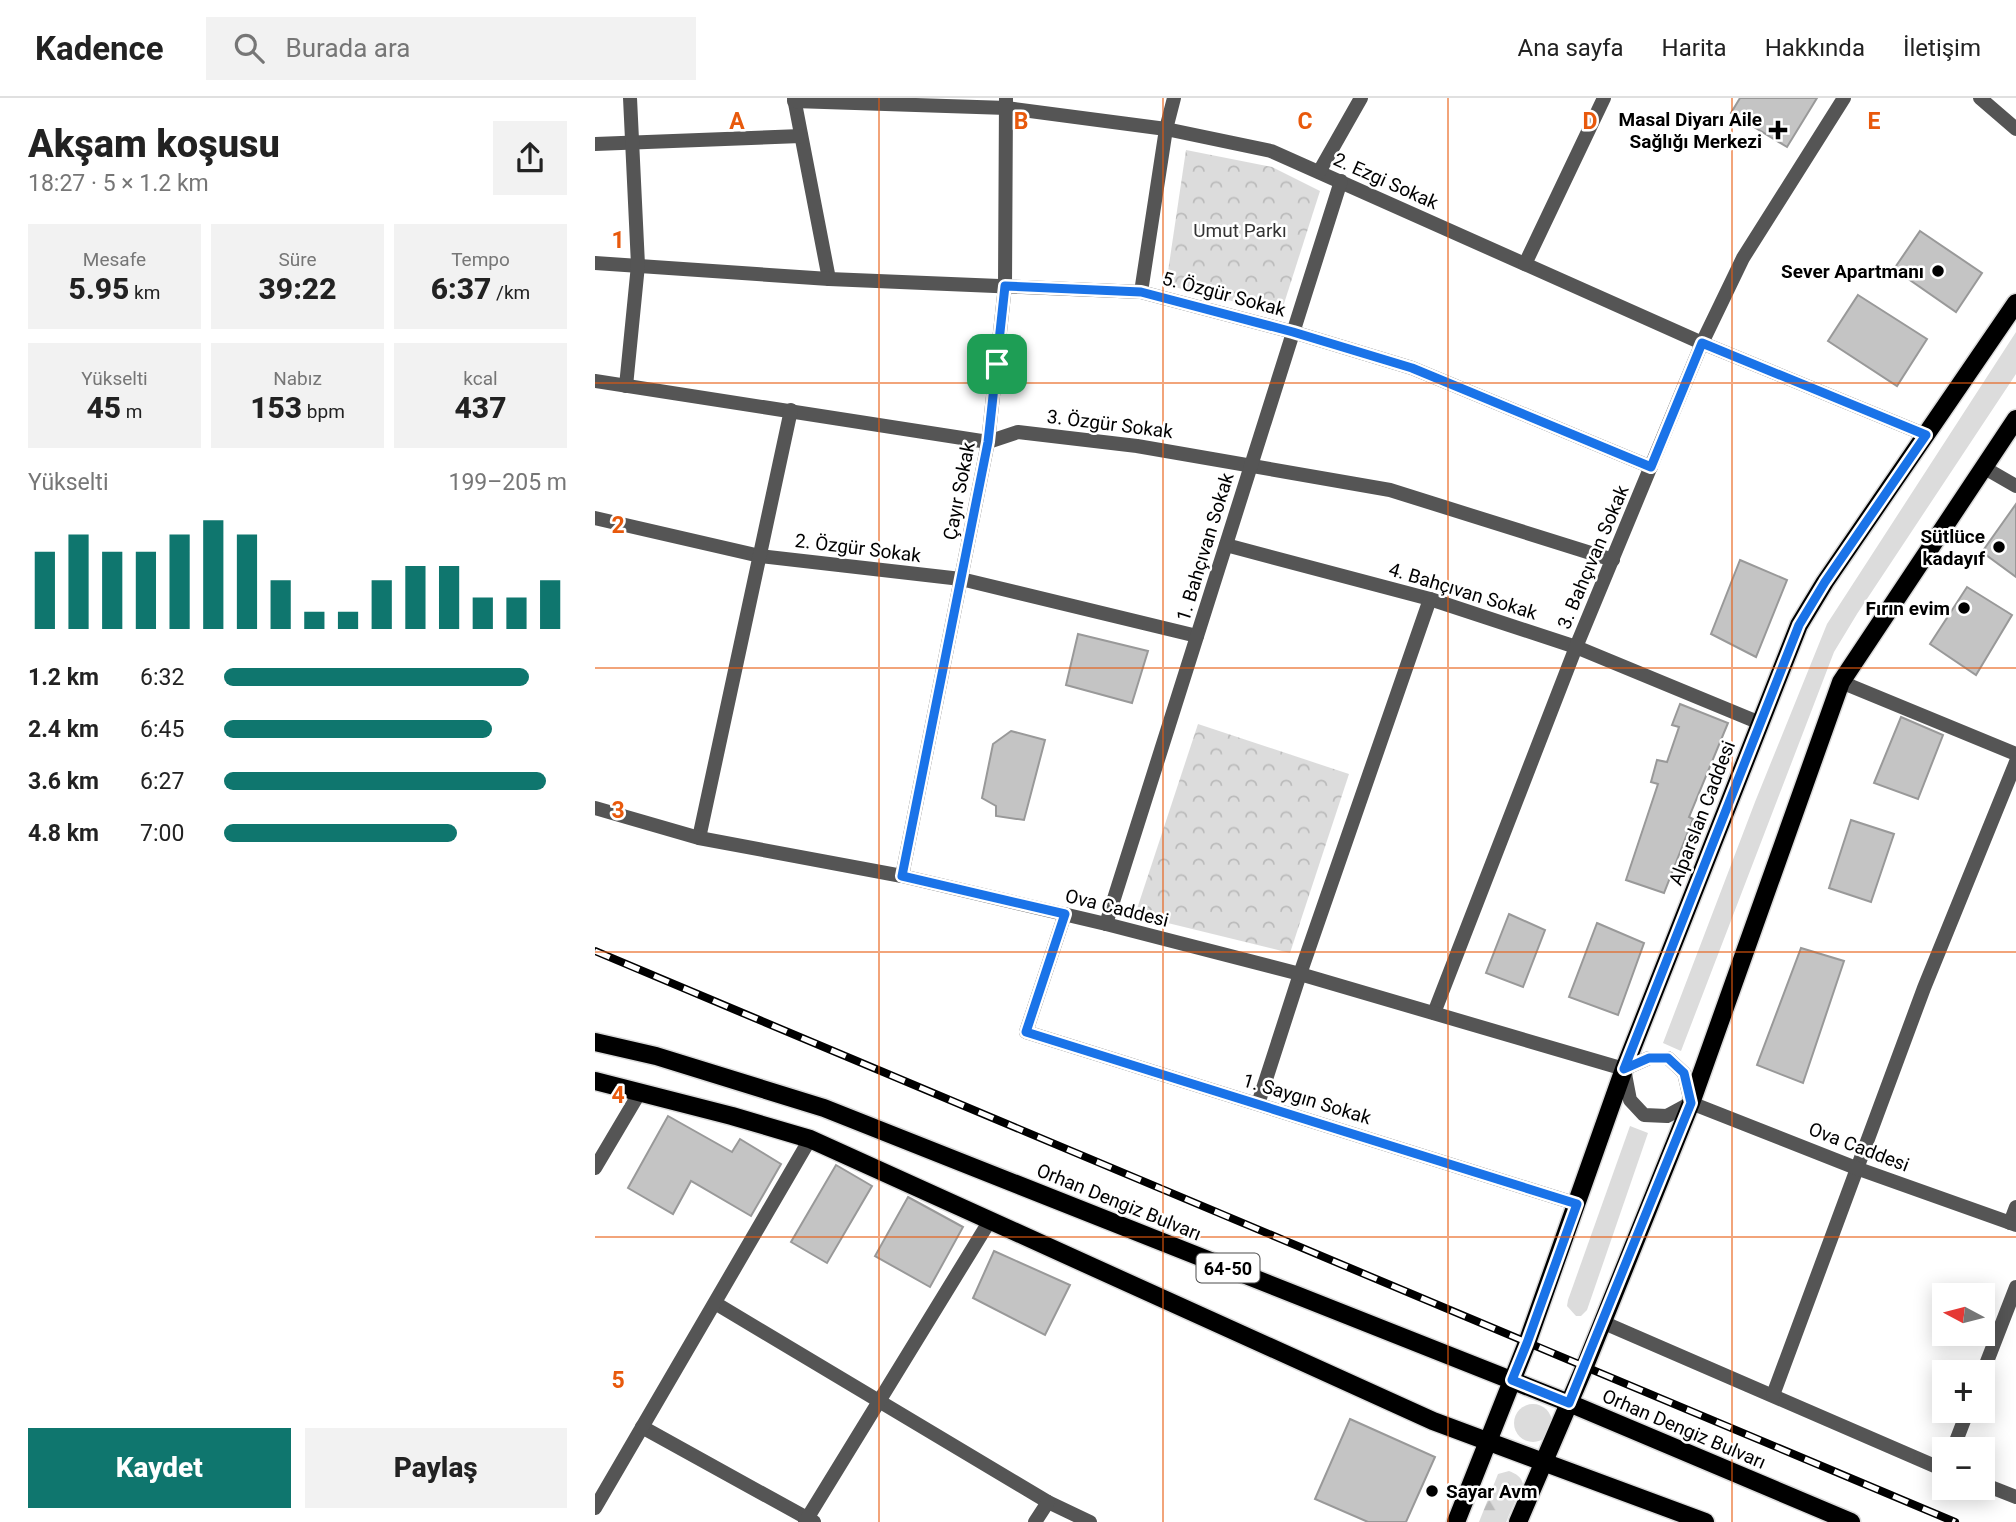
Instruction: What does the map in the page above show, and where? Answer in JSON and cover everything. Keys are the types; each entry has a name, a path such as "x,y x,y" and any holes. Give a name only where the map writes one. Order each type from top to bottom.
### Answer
{"main road":[{"name":"Alparslan Caddesi","path":"1456,1522 1527,1343 1624,1069 1799,625 1825,582 2016,303"},
{"path":"1518,1522 1691,1103 1840,682 2016,419"},
{"name":"Orhan Dengiz Bulvarı","path":"595,1042 656,1056 824,1108 1512,1380 1851,1522"},
{"path":"595,1082 732,1116 810,1139 1433,1421 1702,1521"}],"street":[{"path":"626,386 638,265 630,98"},
{"path":"1141,292 1166,129 1174,98"},
{"path":"1319,172 1361,98"},
{"name":"3. Bahçıvan Sokak","path":"1434,1013 1576,647 1702,343 1743,258 1844,98"},
{"path":"1980,98 2016,129"},
{"path":"794,99 829,279"},
{"name":"2. Ezgi Sokak","path":"794,99 1007,103 1166,129 1271,151 1702,343 1926,435"},
{"path":"1525,264 1600,99"},
{"name":"Çayır Sokak","path":"902,876 988,442 1005,286 1007,103"},
{"path":"595,144 801,136"},
{"name":"1. Bahçıvan Sokak","path":"1106,924 1341,181"},
{"name":"5. Özgür Sokak","path":"595,263 829,279 1141,292 1293,332 1412,368 1651,467"},
{"name":"3. Özgür Sokak","path":"595,381 988,442 1018,432 1137,446 1251,464 1390,490 1613,560"},
{"path":"699,838 791,410"},
{"path":"1983,467 2016,486"},
{"name":"2. Özgür Sokak","path":"595,518 760,556 961,579 1197,636"},
{"name":"4. Bahçıvan Sokak","path":"1226,545 1430,599 1576,647 1760,723"},
{"path":"1258,1104 1300,974 1430,599"},
{"path":"1840,682 2016,754"},
{"path":"1773,1395 1924,988 2016,762"},
{"name":"Ova Caddesi","path":"595,808 699,838 902,876 1106,924 1300,974 1624,1069"},
{"name":"1. Saygın Sokak","path":"1065,914 1026,1032 1577,1204"},
{"path":"1649,1058 1668,1058 1684,1073 1691,1103 1667,1116 1644,1115 1630,1100 1624,1069 1649,1058"},
{"path":"595,1168 640,1092"},
{"name":"Ova Caddesi","path":"1691,1103 1856,1168 2013,1224"},
{"path":"595,1508 810,1139"},
{"path":"2013,1224 2016,1207"},
{"path":"642,1427 809,1521 989,1222"},
{"path":"1988,1360 2016,1287"},
{"path":"715,1303 1048,1502 1090,1522"},
{"path":"1602,1322 1932,1465"},
{"path":"1995,1489 2016,1497"},
{"path":"1035,1522 1048,1502"}],"green space":[{"name":"Umut Parkı","path":"1186,150 1272,167 1320,191 1281,313 1166,285"},
{"path":"2016,332 2016,374 1834,652 1681,1051 1663,1043 1755,802 1827,624"},
{"path":"1198,724 1349,774 1290,953 1135,915"},
{"path":"1630,1126 1648,1133 1587,1310 1581,1316 1576,1316 1567,1306 1568,1300"},
{"path":"1533,1404 1546,1410 1552,1423 1546,1436 1533,1442 1520,1436 1514,1423 1520,1410"},
{"path":"1509,1471 1520,1477 1523,1484 1506,1522 1479,1522 1498,1474"}],"building":[{"name":"Masal Diyarı Aile Sağlığı Merkezi","path":"1740,98 1817,98 1787,147 1731,113"},
{"name":"Sever Apartmanı","path":"1920,231 1982,273 1956,312 1894,269"},
{"path":"1858,295 1927,339 1897,386 1828,341"},
{"path":"2016,504 2016,577 1982,552"},
{"path":"1740,560 1787,580 1756,657 1711,634"},
{"path":"1967,587 2012,615 1976,675 1930,644"},
{"path":"1078,634 1148,651 1132,703 1066,685"},
{"path":"1680,704 1728,723 1689,817 1693,819 1664,893 1626,880 1658,784 1651,782 1657,760 1667,762 1679,727 1672,725"},
{"path":"1901,717 1943,735 1918,799 1874,783"},
{"path":"1011,731 1045,740 1024,820 996,816 996,806 982,798 993,744"},
{"path":"1851,820 1894,834 1871,902 1829,888"},
{"path":"1509,914 1545,930 1523,987 1486,973"},
{"path":"1597,923 1644,943 1618,1015 1569,997"},
{"path":"1801,948 1844,961 1803,1083 1757,1065"},
{"path":"668,1116 732,1152 740,1139 781,1164 751,1216 691,1181 673,1214 628,1188"},
{"path":"836,1165 872,1186 827,1263 791,1242"},
{"path":"908,1197 963,1227 930,1287 875,1256"},
{"path":"994,1251 1070,1285 1045,1335 973,1298"},
{"path":"1350,1419 1435,1457 1406,1522 1368,1522 1315,1499"}],"railway":[{"path":"595,951 1955,1522"}],"place":[{"name":"Masal Diyarı Aile Sağlığı Merkezi","path":"1778,130"},
{"name":"Sever Apartmanı","path":"1938,271"},
{"name":"Sütlüce kadayıf","path":"1999,547"},
{"name":"Fırın evim","path":"1964,608"},
{"name":"Sayar Avm","path":"1432,1491"}],"route":[{"path":"1005,286 1141,292 1293,332 1412,368 1651,467 1702,343 1926,435 1825,582 1799,625 1624,1069 1649,1058 1668,1058 1684,1073 1691,1103 1569,1403 1512,1380 1577,1204 1026,1032 1065,914 902,876 988,442 997,364 1005,286"}]}
